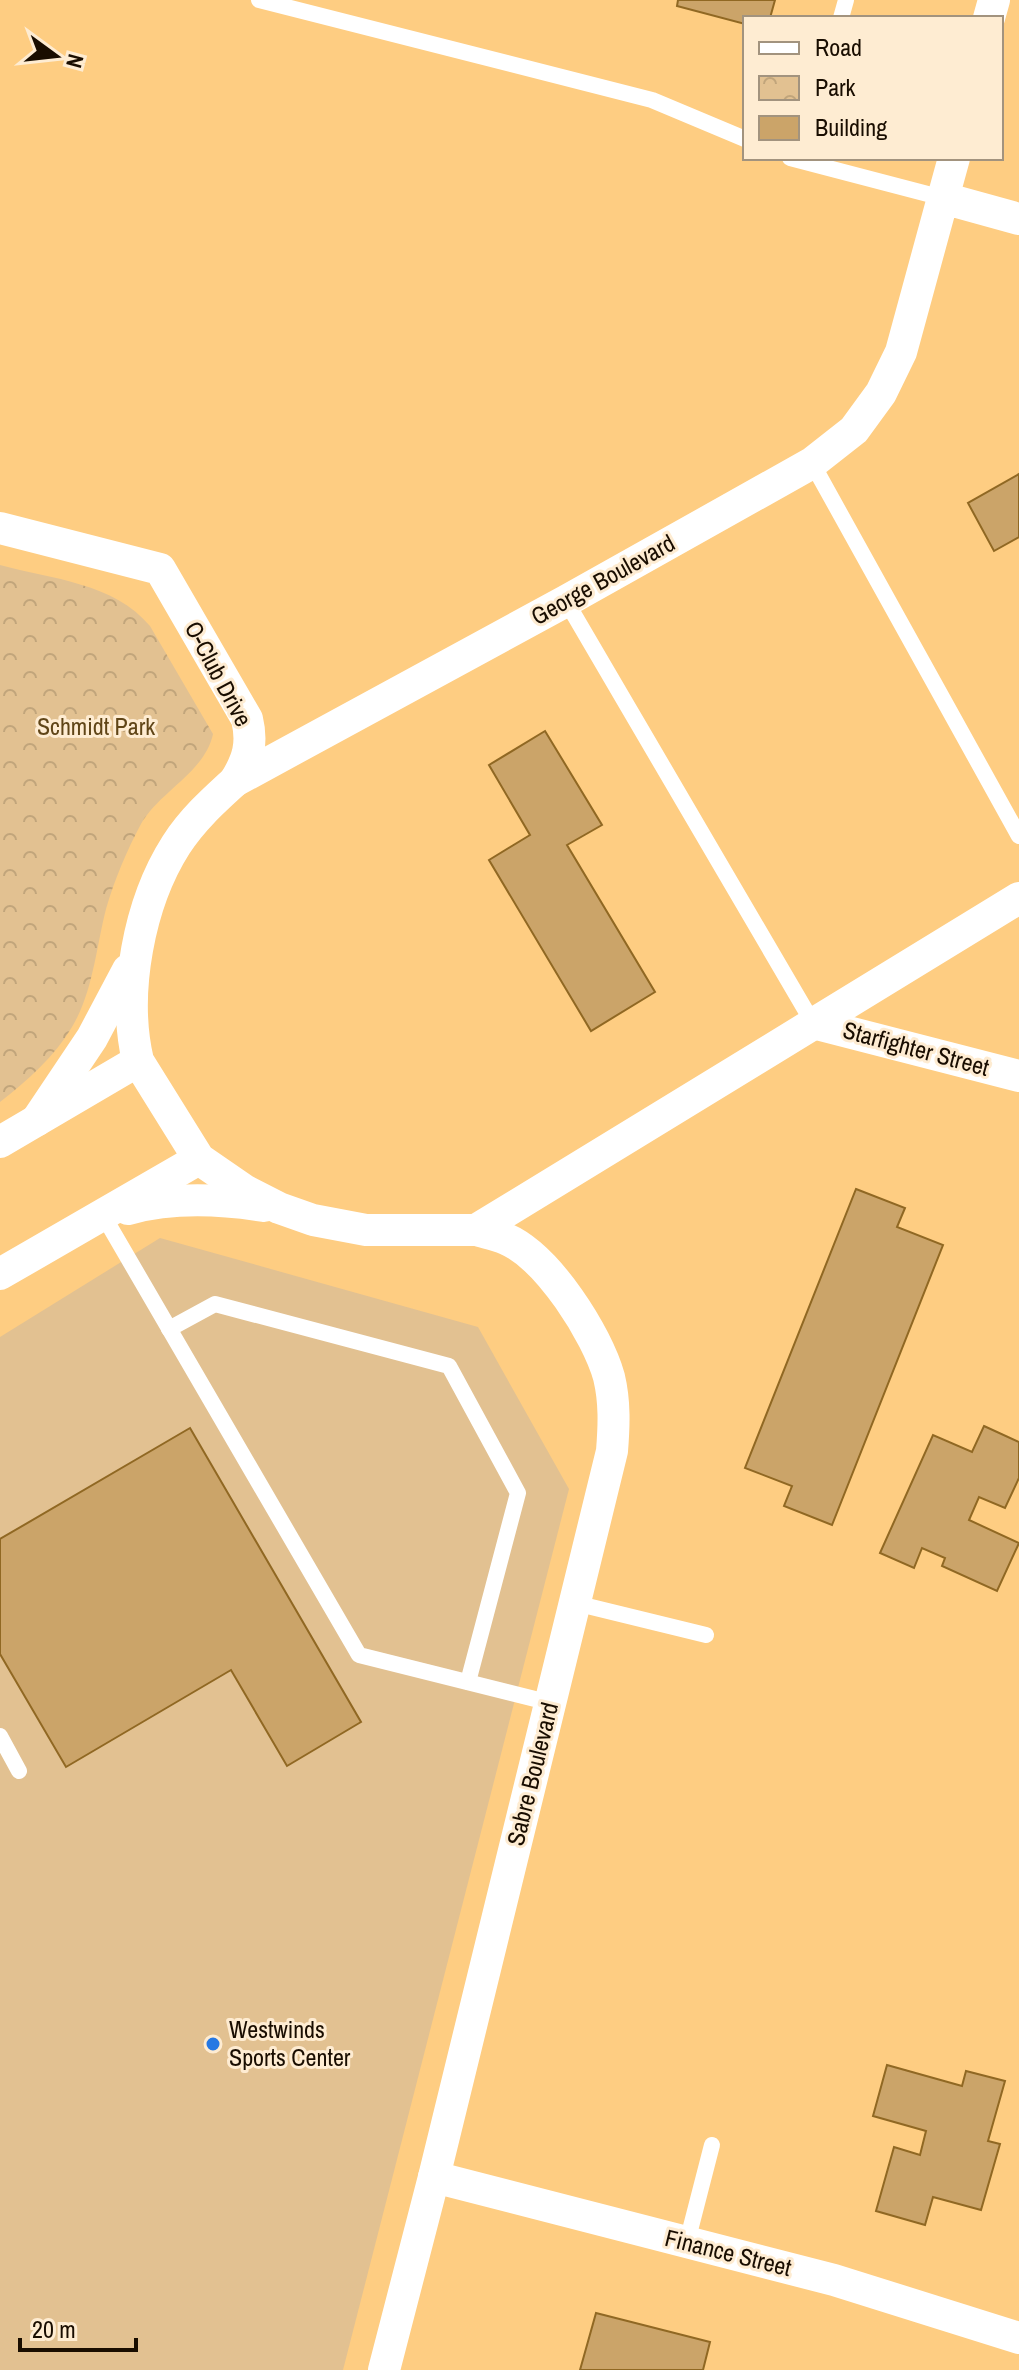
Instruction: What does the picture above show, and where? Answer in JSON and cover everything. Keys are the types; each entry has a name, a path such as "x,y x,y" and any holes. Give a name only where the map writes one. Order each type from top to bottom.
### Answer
{"street":[{"path":"953,160 943,198 1019,219"},
{"name":"George Boulevard","path":"37,1120 110,1008 137,953 157,881 176,844 201,812 235,781 812,463 854,430 881,393 901,352 943,198"},
{"name":"O-Club Drive","path":"0,528 160,569 247,719 251,733 250,752 235,781"},
{"path":"476,1230 1019,898"},
{"name":"George Boulevard","path":"137,953 132,1021 138,1061 199,1159 244,1190 279,1208 313,1220 366,1230 476,1230"},
{"name":"Starfighter Street","path":"813,1023 1019,1076"},
{"name":"George Boulevard","path":"0,1142 138,1061"},
{"name":"George Boulevard","path":"0,1274 199,1159"},
{"name":"George Boulevard","path":"103,1215 150,1203 192,1201 242,1202 279,1208"},
{"name":"Sabre Boulevard","path":"384,2370 551,1703 612,1451 615,1416 609,1377 597,1347 563,1289 534,1257 508,1239 476,1230"},
{"name":"Finance Street","path":"434,2177 834,2280 1019,2338"}],"lane":[{"path":"259,0 652,100 743,138"},
{"path":"799,160 943,198"},
{"path":"812,463 1019,836"},
{"path":"566,601 813,1023"},
{"path":"103,1215 359,1655 551,1703"},
{"path":"169,1329 215,1304 449,1366 518,1493 468,1682"},
{"path":"575,1603 706,1635"},
{"path":"0,1736 19,1771"},
{"path":"687,2242 712,2145"}],"shaded area":[{"path":"0,0 1019,0 1019,2370 0,2370"}],"green space":[{"name":"Schmidt Park","path":"0,565 100,591 135,612 150,626 213,734 201,759 149,812 131,844 109,898 85,999 72,1027 40,1068 0,1102"},
{"name":"Westwinds Sports Center","path":"160,1238 478,1327 569,1489 343,2370 0,2370 0,1337"}],"building":[{"path":"678,0 775,0 771,16 743,16 743,23 677,6"},
{"path":"1019,474 1019,537 994,551 968,503"},
{"path":"545,731 602,825 567,845 655,992 591,1031 489,860 530,835 489,765"},
{"path":"856,1189 905,1208 897,1227 943,1245 832,1525 784,1506 792,1486 745,1468"},
{"path":"984,1426 1019,1442 1019,1478 1005,1508 979,1497 969,1520 1019,1543 997,1591 942,1566 945,1558 922,1548 914,1568 880,1553 933,1435 972,1452"},
{"path":"190,1428 361,1722 287,1766 231,1670 66,1767 0,1654 0,1539"},
{"path":"887,2065 962,2086 966,2071 1005,2081 988,2141 1000,2144 981,2210 933,2197 925,2225 876,2211 894,2147 920,2155 926,2131 873,2116"},
{"path":"596,2313 710,2342 703,2370 580,2370"}],"place":[{"name":"Westwinds Sports Center","path":"213,2044"}]}
